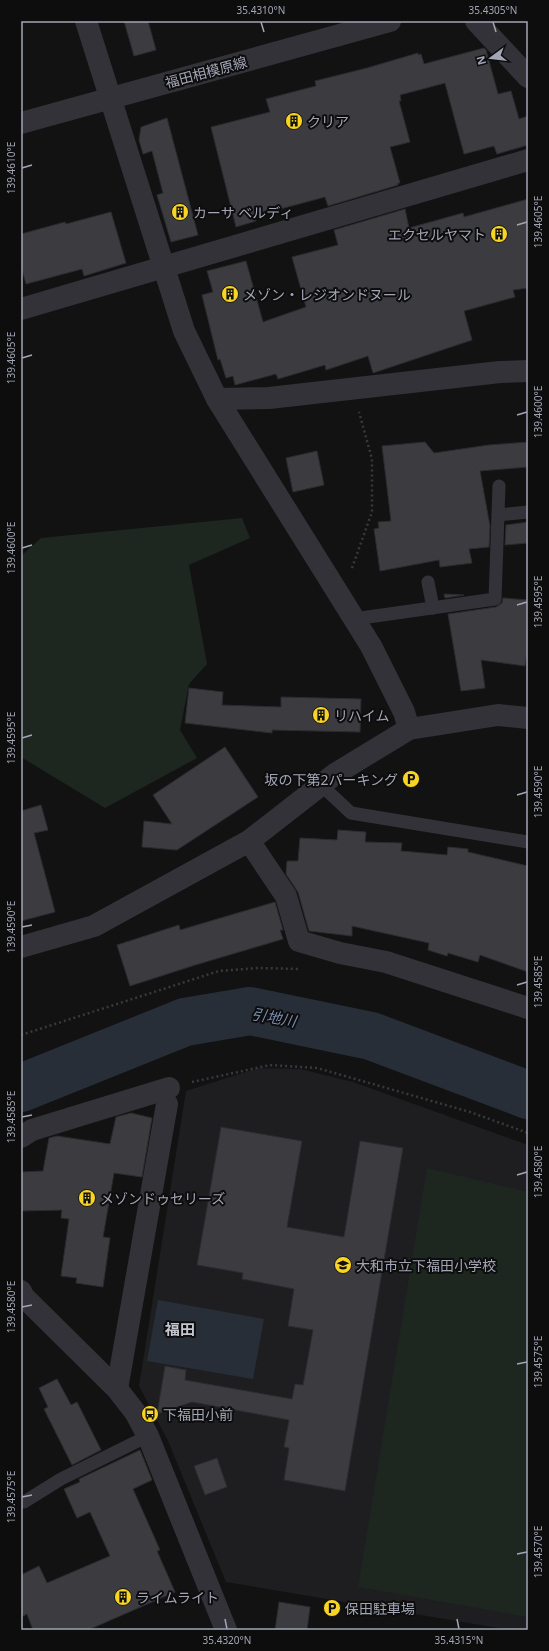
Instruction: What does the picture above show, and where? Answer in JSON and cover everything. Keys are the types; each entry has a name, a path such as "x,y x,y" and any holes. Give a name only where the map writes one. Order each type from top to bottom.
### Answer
{"street":[{"path":"86,21 184,331 217,399 340,599 371,646 404,712 409,729"},
{"name":"福田相模原線","path":"21,123 390,21"},
{"path":"476,21 528,77"},
{"path":"21,309 528,160"},
{"path":"217,399 269,398 500,372 528,371"},
{"path":"21,947 94,926 249,841 335,774 409,729 498,715 528,718"},
{"path":"249,841 286,896 299,941 340,953 386,962 528,1008"},
{"path":"21,1136 32,1130 168,1096 117,1389"},
{"path":"21,1291 23,1296 117,1389 135,1412 148,1436 226,1630"}],"lane":[{"path":"354,619 495,599 499,486"},
{"path":"498,515 528,512"},
{"path":"428,582 433,608"},
{"path":"321,784 351,813 528,842"},
{"path":"24,1502 61,1479 148,1436"}],"path":[{"path":"340,599 372,512 372,459 352,389"},
{"path":"21,1035 220,971 258,968 304,969"},
{"path":"168,1096 270,1065 317,1068 470,1112 528,1133"}],"shaded area":[{"path":"242,518 250,538 189,565 207,664 189,684 180,730 197,758 105,808 21,757 21,556 41,538"},
{"name":"大和市立下福田小学校","path":"258,1068 300,1069 353,1082 528,1145 528,1630 510,1630 226,1582 168,1441 139,1386 186,1091"},
{"path":"427,1168 528,1192 528,1617 358,1587"},
{"path":"158,1300 264,1319 253,1379 147,1361"}],"building":[{"path":"124,21 148,21 156,50 134,56"},
{"path":"484,48 486,50 498,94 511,91 519,119 528,116 528,145 497,154 494,146 464,154 445,83 400,95 401,101 399,101 410,142 390,147 400,183 398,183 398,185 328,206 325,197 254,216 256,221 236,227 211,127 270,112 266,99 316,86 315,81 418,53 418,55 421,54 424,64"},
{"path":"167,118 198,235 171,242 157,195 163,193 152,151 143,154 139,140 141,127"},
{"path":"528,199 528,288 513,290 515,297 464,311 472,340 373,373 368,356 326,370 325,365 278,379 276,374 235,385 233,376 226,378 220,359 218,360 202,295 213,292 207,271 246,261 263,322 306,307 292,257 338,245 334,230 405,209 409,228 463,213 464,217"},
{"path":"111,212 126,263 84,276 82,269 26,284 21,266 21,234 65,222 66,224"},
{"path":"425,442 434,453 489,445 528,442 528,467 480,471 490,526 489,547 469,549 472,563 440,567 439,560 380,571 374,529 379,528 378,522 391,521 382,446"},
{"path":"317,451 324,485 293,492 286,458"},
{"path":"528,522 528,543 505,545 506,525"},
{"path":"444,594 464,595 445,598"},
{"path":"503,598 528,600 528,645 525,666 481,660 485,688 461,691 448,614 496,607 502,603"},
{"path":"189,688 223,692 222,705 281,707 281,697 361,699 360,732 272,730 272,733 185,723"},
{"path":"225,747 258,797 177,850 142,847 144,821 172,824 153,795"},
{"path":"41,805 48,830 34,833 55,912 21,921 21,811"},
{"path":"338,830 366,832 365,842 402,843 401,851 447,855 448,847 468,849 468,852 528,866 528,972 480,955 478,962 448,953 447,956 428,950 429,943 352,926 352,936 309,931 298,892 286,874 287,861 298,861 300,838 337,840"},
{"path":"275,902 283,930 280,930 283,939 130,986 117,945 179,925 180,930"},
{"path":"131,1113 152,1118 142,1177 114,1173 103,1237 110,1238 103,1287 76,1283 77,1278 61,1276 69,1219 61,1218 62,1210 21,1211 21,1172 43,1171 49,1138 57,1136 110,1144 116,1117"},
{"path":"221,1127 302,1141 287,1227 344,1237 360,1141 403,1148 345,1491 284,1480 289,1448 284,1447 289,1420 192,1402 157,1414 165,1366 186,1370 185,1380 292,1399 295,1384 303,1385 313,1330 288,1326 294,1289 242,1279 243,1273 197,1265"},
{"path":"57,1379 71,1405 77,1402 101,1450 72,1465 44,1409 48,1407 39,1388"},
{"path":"140,1450 152,1480 133,1489 160,1550 157,1551 175,1592 88,1630 33,1630 27,1614 21,1617 21,1575 39,1566 47,1583 110,1556 90,1512 77,1518 64,1489 80,1482 79,1479"},
{"path":"217,1458 227,1487 205,1495 194,1466"},
{"path":"279,1602 310,1607 307,1630 275,1630"}],"waterway":[{"name":"引地川","path":"21,1088 185,1022 250,1011 371,1036 528,1095"}],"place":[{"name":"クリア","path":"294,121"},
{"name":"カーサ ベルディ","path":"180,212"},
{"name":"エクセルヤマト","path":"499,234"},
{"name":"メゾン・レジオンドヌール","path":"230,294"},
{"name":"リハイム","path":"321,715"},
{"name":"坂の下第2パーキング","path":"411,779"},
{"name":"メゾンドゥセリーズ","path":"87,1198"},
{"name":"大和市立下福田小学校","path":"343,1265"},
{"name":"下福田小前","path":"150,1414"},
{"name":"ライムライト","path":"123,1597"},
{"name":"保田駐車場","path":"332,1608"}],"district":[{"name":"福田","path":"180,1329"}]}
